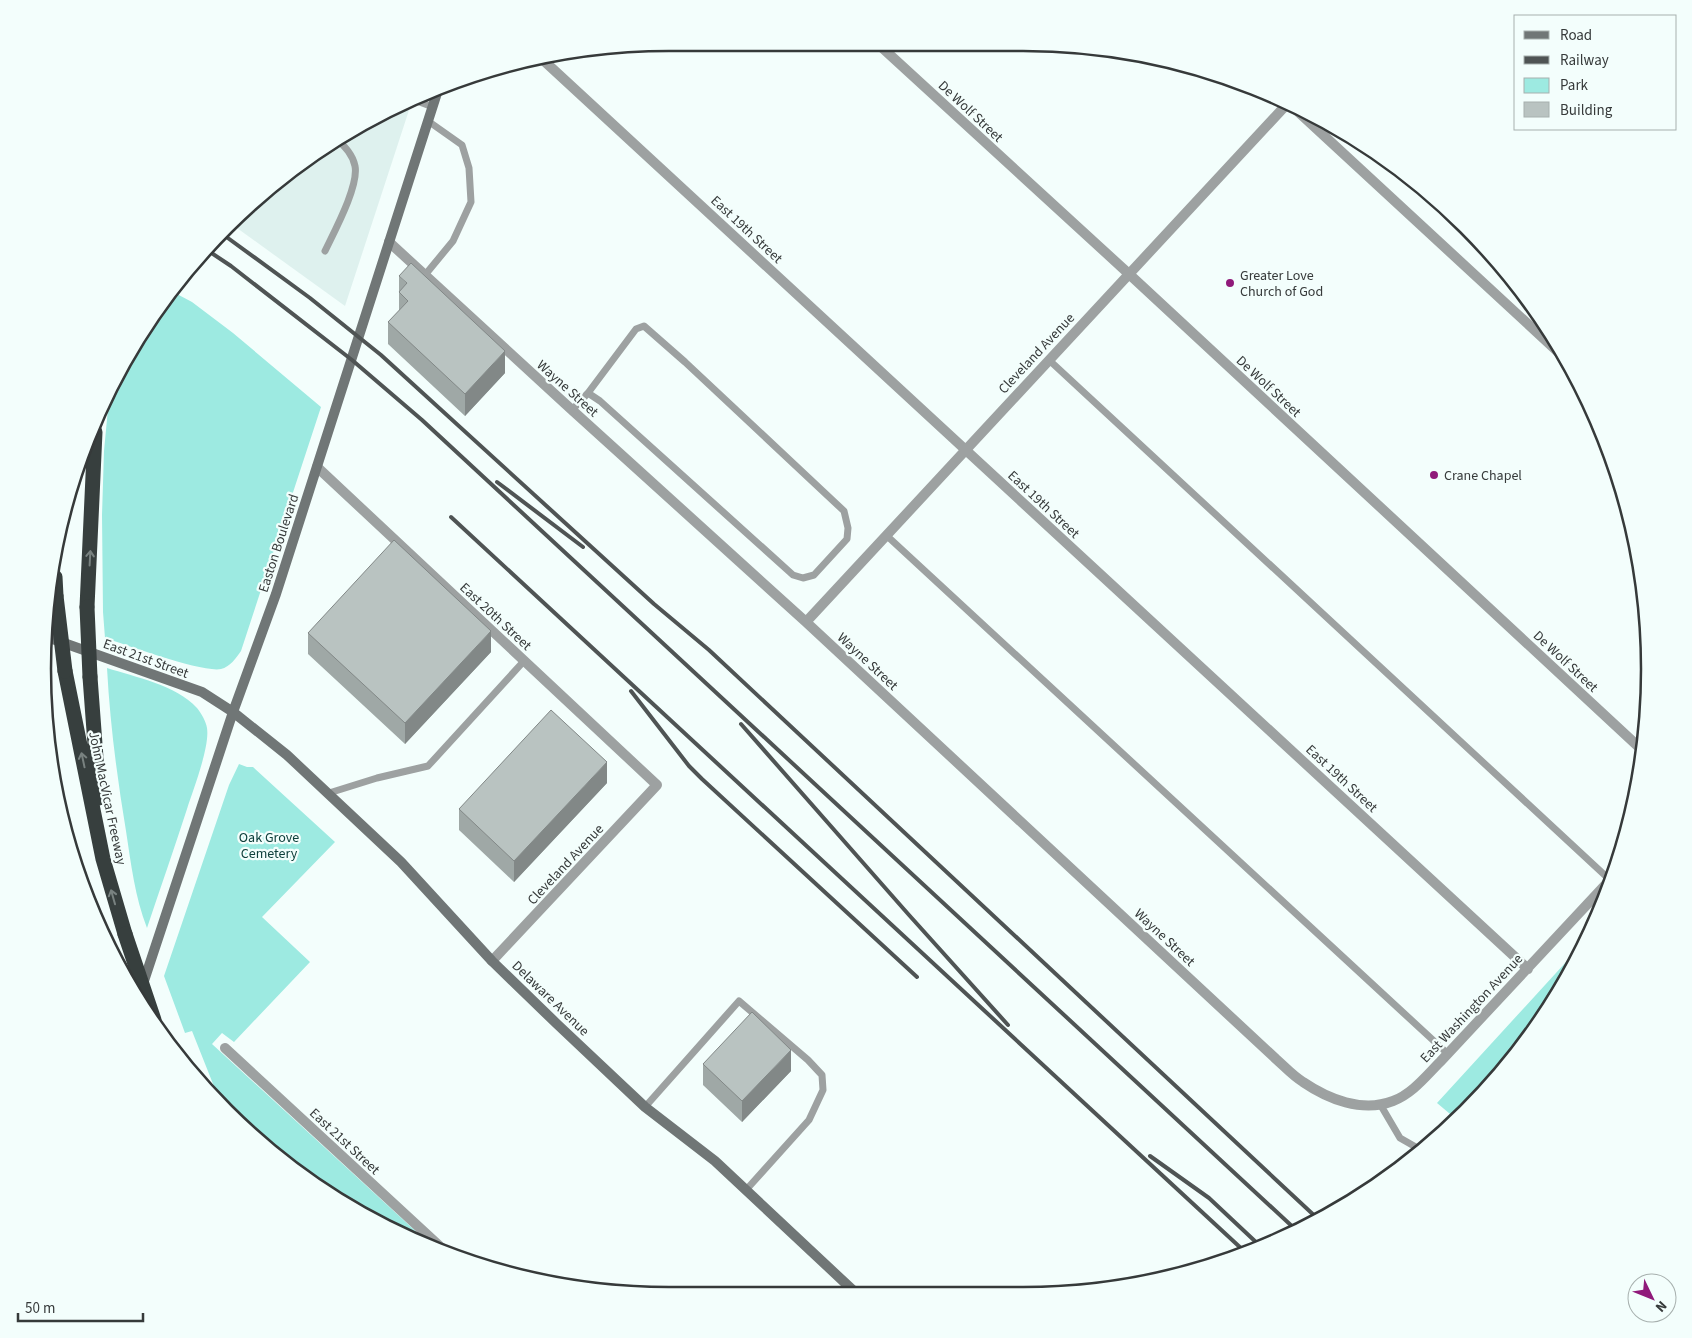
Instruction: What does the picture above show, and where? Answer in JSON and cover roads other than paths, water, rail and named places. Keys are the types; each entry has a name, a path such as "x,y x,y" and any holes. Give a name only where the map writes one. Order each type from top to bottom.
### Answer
{"highway":[{"path":"95,442 87,607 90,677 104,859"},
{"name":"John MacVicar Freeway","path":"56,597 65,671 104,859 125,934 147,999"}],"main road":[{"name":"Easton Boulevard","path":"141,990 233,712 276,594 436,97"},
{"name":"East 21st Street","path":"53,639 202,692 233,712"},
{"name":"Delaware Avenue","path":"233,712 287,755 401,862 521,990 645,1107 715,1161 849,1287"}],"street":[{"name":"De Wolf Street","path":"886,51 1636,744"},
{"name":"East 19th Street","path":"547,63 1528,968"},
{"name":"Cleveland Avenue","path":"806,622 1283,109"},
{"path":"1309,122 1547,343"},
{"name":"Wayne Street","path":"389,242 806,622 1276,1060 1303,1082 1330,1096"},
{"name":"East 20th Street","path":"317,467 657,786"},
{"name":"Cleveland Avenue","path":"492,960 657,786"},
{"name":"East Washington Avenue","path":"1330,1096 1350,1104 1372,1106 1393,1101 1412,1090 1598,893"},
{"name":"East 21st Street","path":"225,1048 433,1240"}],"lane":[{"path":"422,103 432,107"},
{"path":"425,275 453,241 471,202 469,168 462,145 428,121"},
{"path":"325,251 352,189 356,166 349,151 343,145"},
{"path":"572,410 588,393 636,329 644,326 844,511 848,528 847,539 814,575 803,578 793,575 600,401 588,393"},
{"path":"1049,360 1605,876"},
{"path":"886,535 1448,1054"},
{"path":"329,793 377,778 428,766 524,661"},
{"path":"645,1107 739,1001 808,1060 822,1075 822,1090 809,1120 746,1190"},
{"path":"1380,1104 1400,1138 1415,1146"}],"railway":[{"path":"227,237 310,298 381,355 654,604 709,650 1313,1214"},
{"path":"212,254 352,360 422,420 1291,1225"},
{"path":"497,482 583,547"},
{"path":"451,517 1240,1247"},
{"path":"631,691 689,766 917,977"},
{"path":"741,724 1008,1025"},
{"path":"1150,1156 1209,1198 1255,1241"}],"place":[{"name":"Greater Love Church of God","path":"1230,283"},
{"name":"Crane Chapel","path":"1434,475"}],"park label":[{"name":"Oak Grove Cemetery","path":"269,846"}]}
